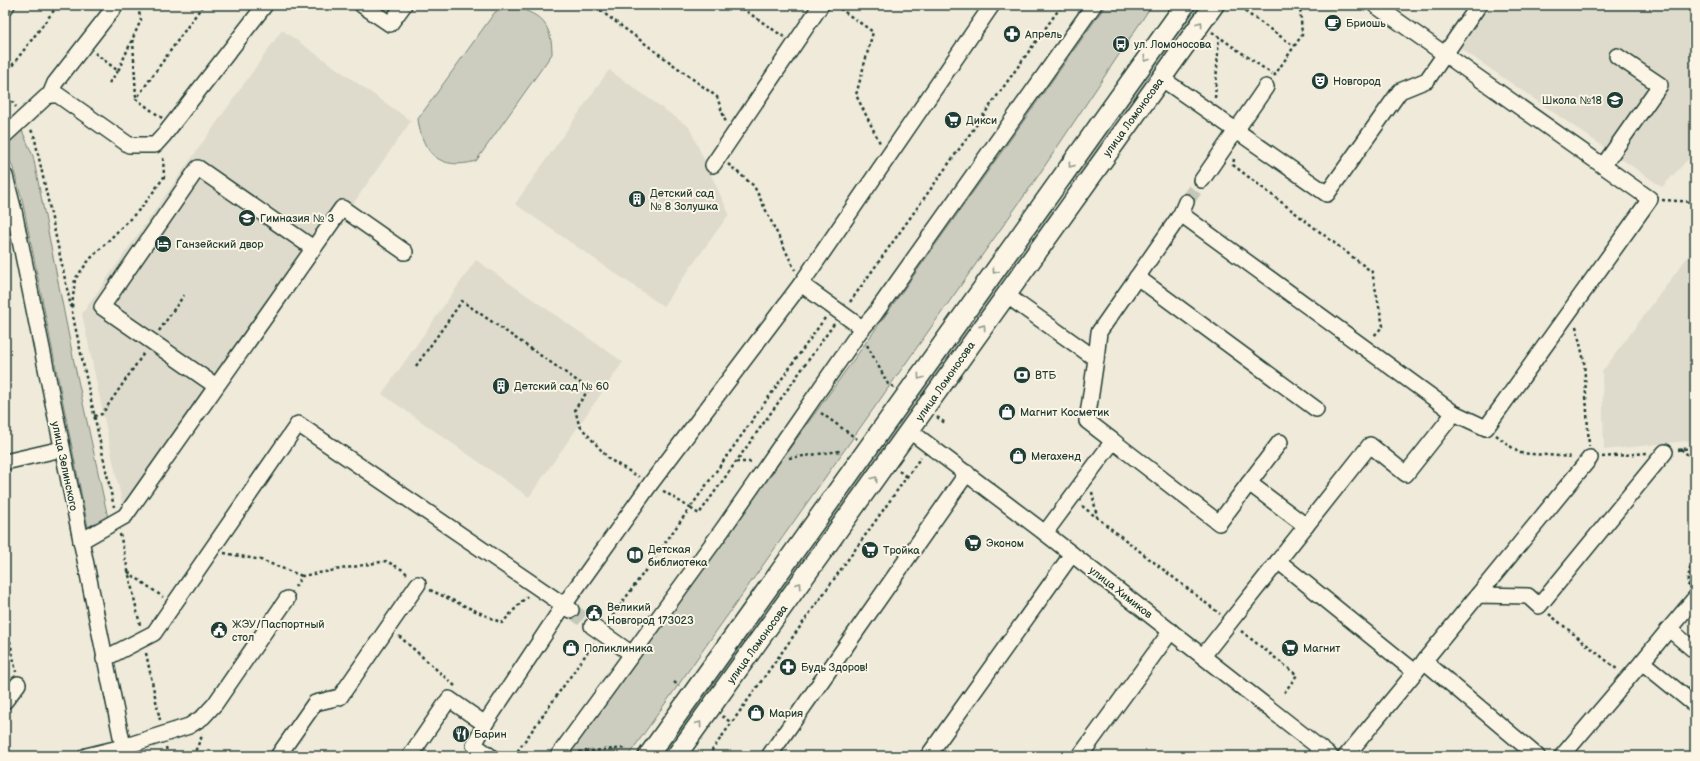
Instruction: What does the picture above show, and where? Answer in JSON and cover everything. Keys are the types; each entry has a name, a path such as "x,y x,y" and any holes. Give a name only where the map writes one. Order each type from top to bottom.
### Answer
{"main road":[{"name":"улица Ломоносова","path":"648,756 1185,5"},
{"name":"улица Ломоносова","path":"676,756 1214,5"},
{"path":"1052,191 1071,204"}],"street":[{"path":"5,135 23,117 50,95 55,83 116,5"},
{"path":"50,95 58,95 129,145 155,145 265,5"},
{"path":"362,5 390,24 404,5"},
{"path":"716,160 821,5"},
{"path":"490,756 474,745 485,724 568,608 651,483 801,284 992,5"},
{"path":"558,756 723,530 861,329 874,315 1094,5"},
{"path":"1280,442 1219,522 1088,421 1099,332 1184,208 1454,413 1486,428 1650,199 1375,5"},
{"path":"1161,78 1327,194 1400,91 1427,80 1479,5"},
{"path":"1603,166 1660,85 1617,56"},
{"path":"1202,180 1270,81"},
{"path":"216,386 102,307 198,168 313,248"},
{"name":"улица Зелинского","path":"5,176 14,211 104,659 124,751"},
{"path":"81,541 125,516 342,208 405,252"},
{"path":"1137,277 1316,408"},
{"path":"801,284 861,329"},
{"path":"1006,295 1096,359"},
{"path":"1203,656 1370,445 1406,474 1454,413"},
{"path":"104,659 154,633 212,551 298,424 568,608"},
{"name":"улица Химиков","path":"910,431 967,473 1172,631 1330,756"},
{"path":"1045,533 1113,441"},
{"path":"5,462 62,449"},
{"path":"1478,595 1528,596 1539,606 1665,452"},
{"path":"1346,756 1590,458"},
{"path":"769,756 967,473"},
{"path":"1249,483 1306,526"},
{"path":"928,756 1072,554"},
{"path":"1278,561 1537,756"},
{"path":"278,756 315,703 340,697 418,584"},
{"path":"1562,756 1695,598"},
{"path":"86,756 124,751 163,734 189,726 203,717 215,704 287,599"},
{"path":"597,629 632,654"},
{"path":"1669,629 1695,651"},
{"path":"1080,756 1172,631"},
{"path":"1642,662 1695,705"},
{"path":"5,701 18,684"},
{"path":"410,756 449,699 485,724"}],"path":[{"path":"5,75 58,5"},
{"path":"108,83 118,71 141,20 136,5"},
{"path":"136,99 203,5"},
{"path":"604,5 601,11 717,98 731,138"},
{"path":"737,5 794,44"},
{"path":"835,5 872,32 856,95 887,158"},
{"path":"1200,23 1219,37 1270,81 1302,35 1300,5"},
{"path":"1240,8 1294,46"},
{"path":"1215,99 1219,37"},
{"path":"72,310 75,279 90,259 142,206 164,177 163,152 168,130 136,99 133,39"},
{"path":"107,62 118,71"},
{"path":"1236,131 1233,165 1372,272 1382,326 1364,346"},
{"path":"34,135 168,756"},
{"path":"716,160 754,186 801,284"},
{"path":"1650,199 1695,202"},
{"path":"94,416 102,414 184,295"},
{"path":"416,366 462,300 589,389 575,409 579,425 609,459 651,483 690,508 597,629 514,756"},
{"path":"1572,308 1584,361 1590,458"},
{"path":"861,329 888,384 906,396"},
{"path":"925,409 945,423"},
{"path":"1681,449 1695,460"},
{"path":"708,756 923,454"},
{"path":"1089,474 1097,517"},
{"path":"1072,497 1222,616"},
{"path":"1695,544 1687,584 1695,590"},
{"path":"212,551 261,560 302,576"},
{"path":"128,572 174,606"},
{"path":"1539,606 1628,678"},
{"path":"5,624 7,626 18,684"},
{"path":"389,626 465,695 458,705"},
{"path":"1240,631 1297,675 1284,693"}],"shaded area":[{"path":"1106,5 1152,5 1036,179 628,756 568,756 870,337"},
{"path":"1195,5 1205,5 1074,187 1068,183"},
{"name":"Школа №18","path":"1490,5 1695,5 1695,152 1662,187 1460,48"},
{"path":"516,8 533,14 544,23 550,36 552,54 476,161 464,164 453,164 435,157 424,142 418,119 495,12"},
{"name":"Гимназия № 3","path":"282,30 411,121 127,526 82,314"},
{"path":"609,70 689,127 729,214 663,306 515,204"},
{"path":"21,128 33,156 74,362 108,518 88,527 22,199 13,168 5,149 5,143"},
{"path":"1049,209 1055,213 667,756 657,756"},
{"path":"1695,247 1695,440 1604,450 1602,372"},
{"path":"476,260 623,362 529,497 382,394"}],"tunnel":[{"path":"1186,202 1202,180"},
{"path":"571,610 592,626"}],"place":[{"name":"Бриошь","path":"1333,23"},
{"name":"Апрель","path":"1012,34"},
{"name":"ул. Ломоносова","path":"1121,44"},
{"name":"Новгород","path":"1320,81"},
{"name":"Школа №18","path":"1615,100"},
{"name":"Дикси","path":"953,120"},
{"name":"Детский сад № 8 Золушка","path":"637,199"},
{"name":"Гимназия № 3","path":"247,218"},
{"name":"Ганзейский двор","path":"163,244"},
{"name":"ВТБ","path":"1022,375"},
{"name":"Детский сад № 60","path":"501,386"},
{"name":"Магнит Косметик","path":"1007,412"},
{"name":"Мегахенд","path":"1018,456"},
{"name":"Эконом","path":"973,543"},
{"name":"Тройка","path":"870,550"},
{"name":"Детская библиотека","path":"635,555"},
{"name":"Великий Новгород 173023","path":"594,613"},
{"name":"ЖЭУ/Паспортный стол","path":"219,630"},
{"name":"Поликлиника","path":"571,648"},
{"name":"Магнит","path":"1290,648"},
{"name":"Будь Здоров!","path":"788,667"},
{"name":"Мария","path":"756,713"},
{"name":"Барин","path":"461,734"}]}
